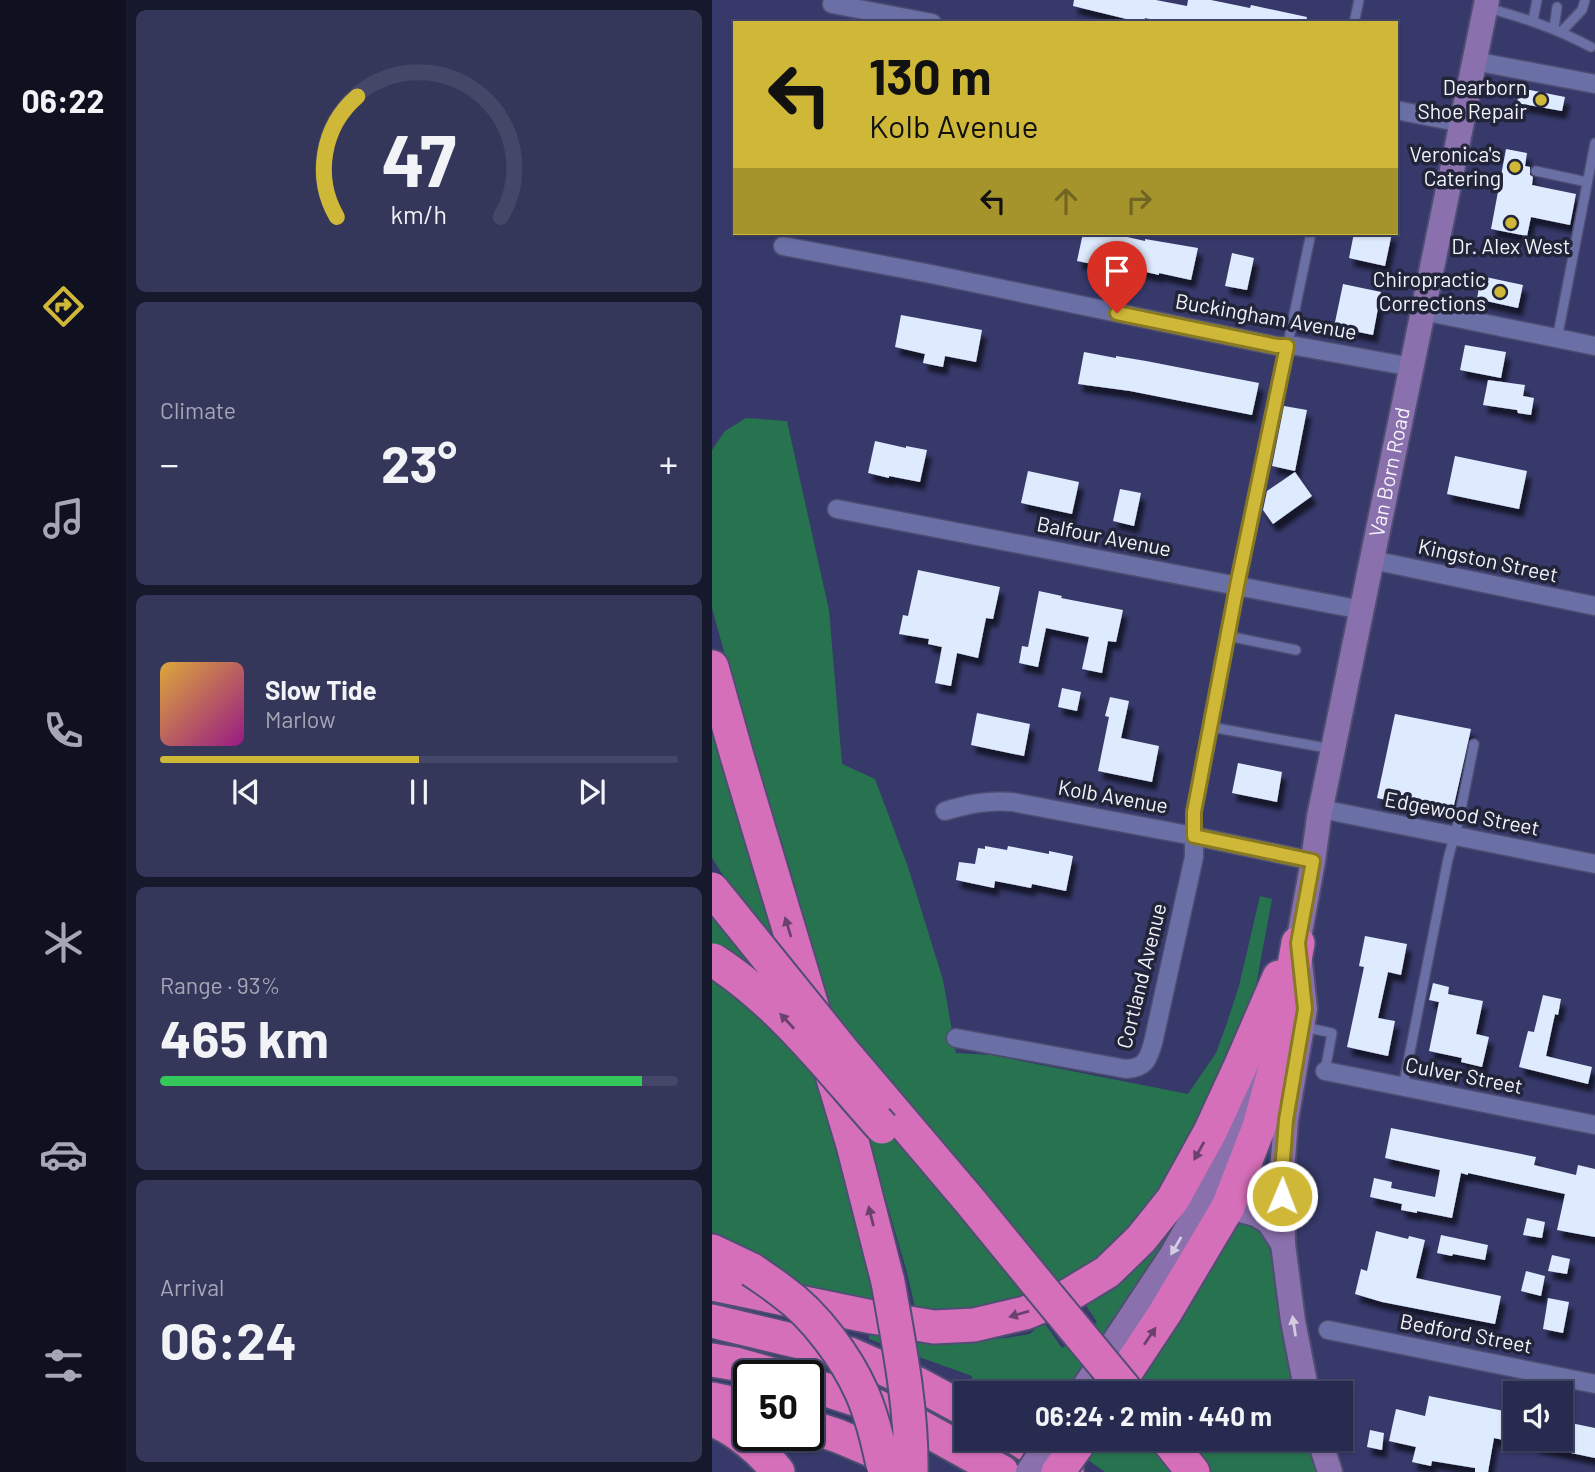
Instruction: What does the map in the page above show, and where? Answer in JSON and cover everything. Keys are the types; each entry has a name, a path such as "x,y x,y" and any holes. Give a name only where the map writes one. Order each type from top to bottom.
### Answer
{"highway":[{"path":"712,667 853,1145 888,1282 906,1401 911,1455 893,1470 878,1440 861,1392 842,1358 817,1324 785,1293 752,1270 712,1251"},
{"path":"712,889 846,1055 1118,1381"},
{"path":"1120,1381 1165,1313 1215,1204 1259,1127 1274,1074 1298,943"},
{"path":"712,960 737,976 783,1016 882,1127 955,1203 1007,1249"},
{"path":"712,1284 934,1327 974,1325 1025,1313 1069,1295 1106,1272 1141,1239 1173,1199 1210,1132 1279,977"},
{"path":"712,1321 850,1354 918,1384 954,1404"},
{"path":"712,1360 733,1364"},
{"path":"824,1389 876,1406 921,1427 1002,1472"},
{"path":"712,1399 733,1404"},
{"path":"712,1420 720,1422 751,1444 778,1472"},
{"path":"824,1431 923,1472"},
{"path":"1037,1451 1047,1457 1062,1451"},
{"path":"1058,1472 1068,1451"},
{"path":"1176,1451 1193,1472"}],"main road":[{"name":"Van Born Road","path":"1305,1381 1293,1321 1283,1244 1282,1172 1286,1120 1305,1009 1298,943 1333,749 1486,4"},
{"name":"Van Born Road","path":"1088,1381 1172,1254 1215,1204 1230,1138 1261,1049 1279,977 1298,943"},
{"path":"1215,1204 1256,1214 1269,1222 1283,1244"},
{"path":"1028,1472 1064,1451"},
{"path":"1323,1451 1330,1472"}],"street":[{"path":"832,4 921,21"},
{"path":"1474,61 1595,84"},
{"path":"1398,110 1462,123"},
{"name":"Buckingham Avenue","path":"783,246 1277,346 1412,367"},
{"path":"1423,311 1595,346"},
{"name":"Balfour Avenue","path":"837,509 1362,610"},
{"name":"Kingston Street","path":"1372,560 1595,606"},
{"name":"Kolb Avenue","path":"945,811 972,803 1012,802 1313,861"},
{"name":"Edgewood Street","path":"1321,809 1595,864"},
{"name":"Cortland Avenue","path":"956,1038 1126,1069 1142,1065 1149,1056 1153,1043 1194,857 1194,836"},
{"name":"Culver Street","path":"1325,1071 1595,1125"},
{"name":"Bedford Street","path":"1328,1330 1595,1384"}],"lane":[{"path":"1354,21 1358,0"},
{"path":"1533,20 1536,0"},
{"path":"1558,30 1582,10 1585,0"},
{"path":"1486,4 1558,30 1591,47 1595,44"},
{"path":"1557,8 1558,30"},
{"path":"1557,339 1595,143"},
{"path":"1536,171 1587,181"},
{"path":"1194,836 1194,812 1237,586 1311,235"},
{"path":"1228,636 1296,650"},
{"path":"1211,727 1333,749"},
{"path":"1403,1087 1474,744"},
{"path":"1303,1027 1332,1033 1325,1071"}],"green space":[{"path":"746,418 787,421 829,610 842,764 875,779 908,867 943,980 956,1053 991,1055 1188,1094 1216,1053 1227,1023 1239,986 1260,896 1272,899 1254,996 1195,1140 1137,1228 1064,1285 983,1312 916,1311 788,862 712,608 712,450 725,431"},
{"path":"712,704 818,1074 879,1307 804,1291 786,1274 712,1234 712,899 728,883 712,858"},
{"path":"1176,1207 1232,1218 1258,1227 1273,1250 1295,1381 971,1381 972,1376 869,1339 869,1332 943,1341 1006,1338 1030,1334 1043,1321 1062,1348 1097,1322 1083,1301"},
{"path":"1076,1451 1313,1451 1321,1472 1105,1472"}],"building":[{"path":"1074,0 1156,0 1187,6 1188,0 1211,0 1307,17 1306,21 1160,21 1145,18 1144,21 1135,21 1073,6"},
{"name":"Dearborn Shoe Repair","path":"1520,88 1565,97 1562,111 1517,103"},
{"path":"1506,149 1527,153 1525,166 1530,167 1532,185 1576,194 1570,225 1531,217 1527,236 1491,229"},
{"path":"1083,235 1118,235 1198,248 1191,280 1077,261"},
{"path":"1354,235 1392,235 1385,266 1349,258"},
{"path":"1232,253 1254,258 1247,290 1225,286"},
{"name":"Chiropractic Corrections","path":"1481,276 1523,285 1518,308 1477,299"},
{"path":"1343,284 1381,292 1373,335 1334,327"},
{"path":"901,315 982,330 976,362 945,356 943,367 923,363 925,354 895,347"},
{"path":"1465,345 1506,352 1501,378 1460,370"},
{"path":"1084,352 1259,383 1252,415 1130,391 1078,384"},
{"path":"1488,380 1525,385 1523,396 1534,398 1531,415 1483,405"},
{"path":"1284,406 1307,410 1295,471 1272,466"},
{"path":"875,441 927,450 920,482 868,473"},
{"path":"1455,456 1527,471 1519,509 1447,494"},
{"path":"1028,471 1079,482 1072,514 1021,503"},
{"path":"1295,472 1312,496 1273,524 1263,510 1267,491"},
{"path":"1120,489 1141,493 1134,526 1113,521"},
{"path":"918,570 1000,587 993,619 986,618 978,658 957,653 951,686 935,683 942,647 928,644 929,639 899,634 903,615 908,616"},
{"path":"1039,591 1123,610 1116,642 1108,641 1102,673 1082,669 1089,637 1046,628 1038,667 1019,663 1022,646 1028,647"},
{"path":"1062,688 1081,692 1077,711 1058,707"},
{"path":"1110,697 1129,701 1121,738 1159,746 1152,782 1098,771 1109,717 1105,716"},
{"path":"977,713 1030,724 1024,756 971,745"},
{"path":"1395,714 1471,729 1452,814 1377,798"},
{"path":"1238,763 1282,772 1277,802 1232,793"},
{"path":"985,846 1007,850 1008,846 1073,856 1066,891 1032,884 1031,888 995,881 994,888 956,880 959,862 975,864 978,848 985,849"},
{"path":"1365,936 1407,944 1401,975 1388,972 1378,1018 1395,1021 1388,1056 1347,1047 1364,967 1359,966"},
{"path":"1433,983 1449,987 1448,994 1483,1001 1476,1034 1489,1037 1482,1067 1461,1062 1462,1058 1429,1051 1439,1002 1429,1000"},
{"path":"1543,995 1561,999 1546,1056 1592,1067 1588,1084 1519,1067 1528,1031 1534,1032"},
{"path":"1391,1128 1536,1157 1534,1165 1576,1175 1578,1165 1595,1169 1595,1237 1557,1230 1565,1194 1468,1173 1461,1173 1452,1218 1401,1210 1402,1204 1370,1197 1374,1178 1392,1182 1391,1188 1435,1197 1440,1170 1385,1158"},
{"path":"1527,1218 1545,1222 1542,1238 1523,1235"},
{"path":"1376,1231 1425,1240 1416,1278 1501,1296 1495,1324 1382,1302 1355,1294 1361,1269 1367,1271"},
{"path":"1441,1235 1488,1245 1485,1260 1437,1253"},
{"path":"1552,1255 1570,1259 1567,1274 1548,1271"},
{"path":"1526,1271 1545,1276 1541,1296 1521,1291"},
{"path":"1548,1298 1569,1302 1563,1333 1543,1329"},
{"path":"1429,1396 1503,1411 1503,1440 1494,1438 1488,1472 1475,1472 1475,1468 1432,1461 1431,1466 1412,1462 1416,1447 1389,1441 1396,1409 1425,1416"},
{"path":"1573,1423 1595,1428 1595,1458 1562,1451 1573,1451"},
{"path":"1370,1430 1384,1433 1382,1450 1367,1447"}],"place":[{"name":"Dearborn Shoe Repair","path":"1541,100"},
{"name":"Veronica's Catering","path":"1515,167"},
{"name":"Dr. Alex West","path":"1511,223"},
{"name":"Chiropractic Corrections","path":"1500,292"}],"route":[{"path":"1117,313 1287,346 1194,812 1194,836 1313,861 1298,943 1305,1009 1286,1120 1282,1196"}]}
